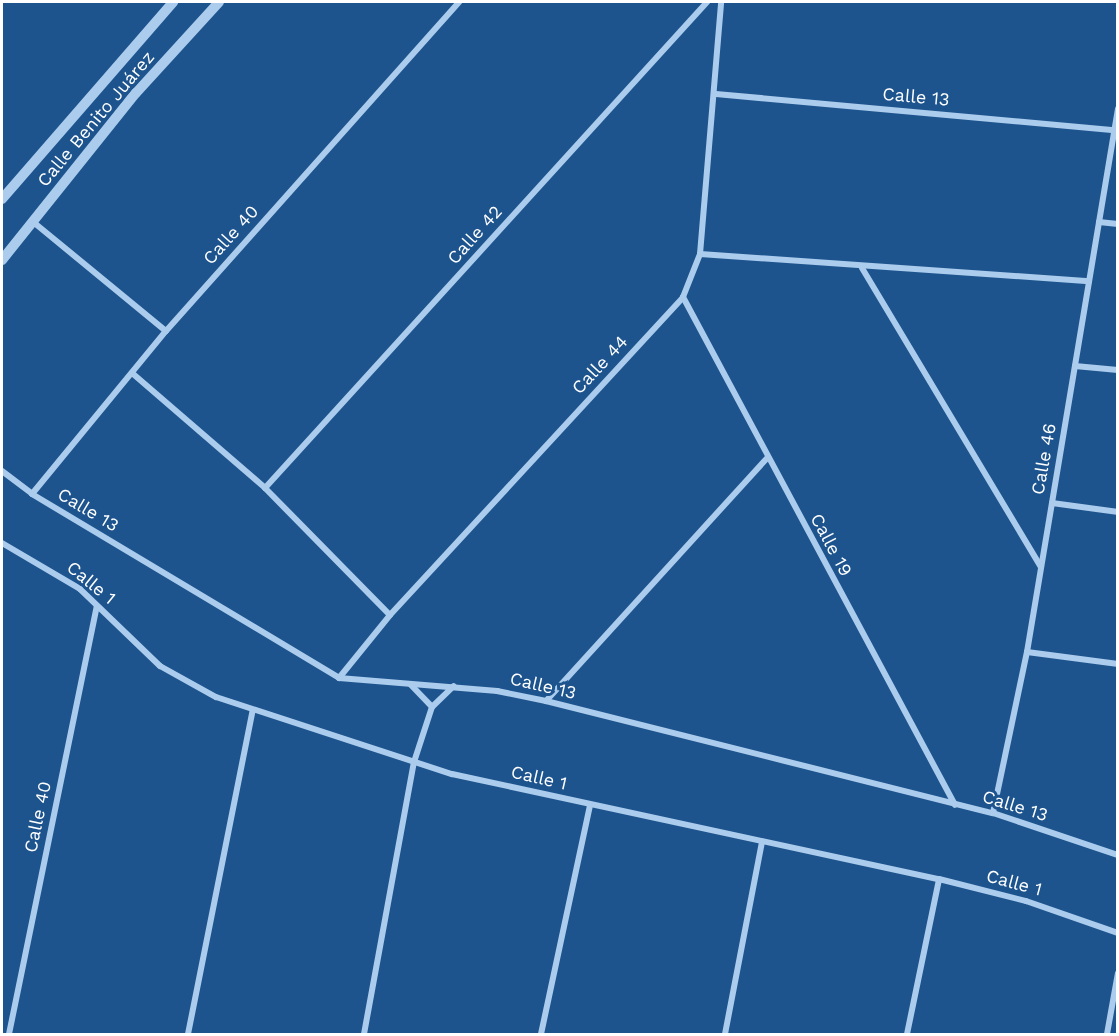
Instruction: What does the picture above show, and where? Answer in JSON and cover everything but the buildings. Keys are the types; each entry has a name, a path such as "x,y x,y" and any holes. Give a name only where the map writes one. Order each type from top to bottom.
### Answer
{"street":[{"name":"Calle Benito Juárez","path":"4,193 173,2"},
{"name":"Calle Benito Juárez","path":"2,260 136,93 219,2"},
{"name":"Calle 40","path":"32,494 166,331 459,2"},
{"name":"Calle 42","path":"265,488 708,2"},
{"name":"Calle 44","path":"339,678 390,615 683,297 700,254 716,94 720,2"},
{"name":"Calle 13","path":"716,94 1114,130"},
{"name":"Calle 46","path":"993,813 1027,652 1118,109"},
{"path":"32,221 166,331"},
{"path":"1099,222 1118,224"},
{"path":"700,254 862,268 1089,281"},
{"path":"862,268 1041,567"},
{"name":"Calle 19","path":"683,297 767,458 955,805"},
{"path":"1075,366 1118,370"},
{"path":"132,373 265,488 390,615"},
{"path":"546,701 767,458"},
{"name":"Calle 13","path":"2,471 32,494 339,678 411,685 454,686 546,701 993,813 1118,855"},
{"path":"1052,503 1118,512"},
{"name":"Calle 1","path":"2,543 80,589 160,666 216,697 253,710 414,762 590,804 939,879 1026,901 1118,933"},
{"name":"Calle 40","path":"9,1035 97,606"},
{"path":"1027,652 1118,664"},
{"path":"411,685 432,707"},
{"path":"364,1035 414,762 432,707 454,686"},
{"path":"188,1035 253,710"},
{"path":"541,1035 590,804"},
{"path":"725,1035 762,842"},
{"path":"907,1035 939,879"},
{"path":"1107,1035 1118,973"}]}
